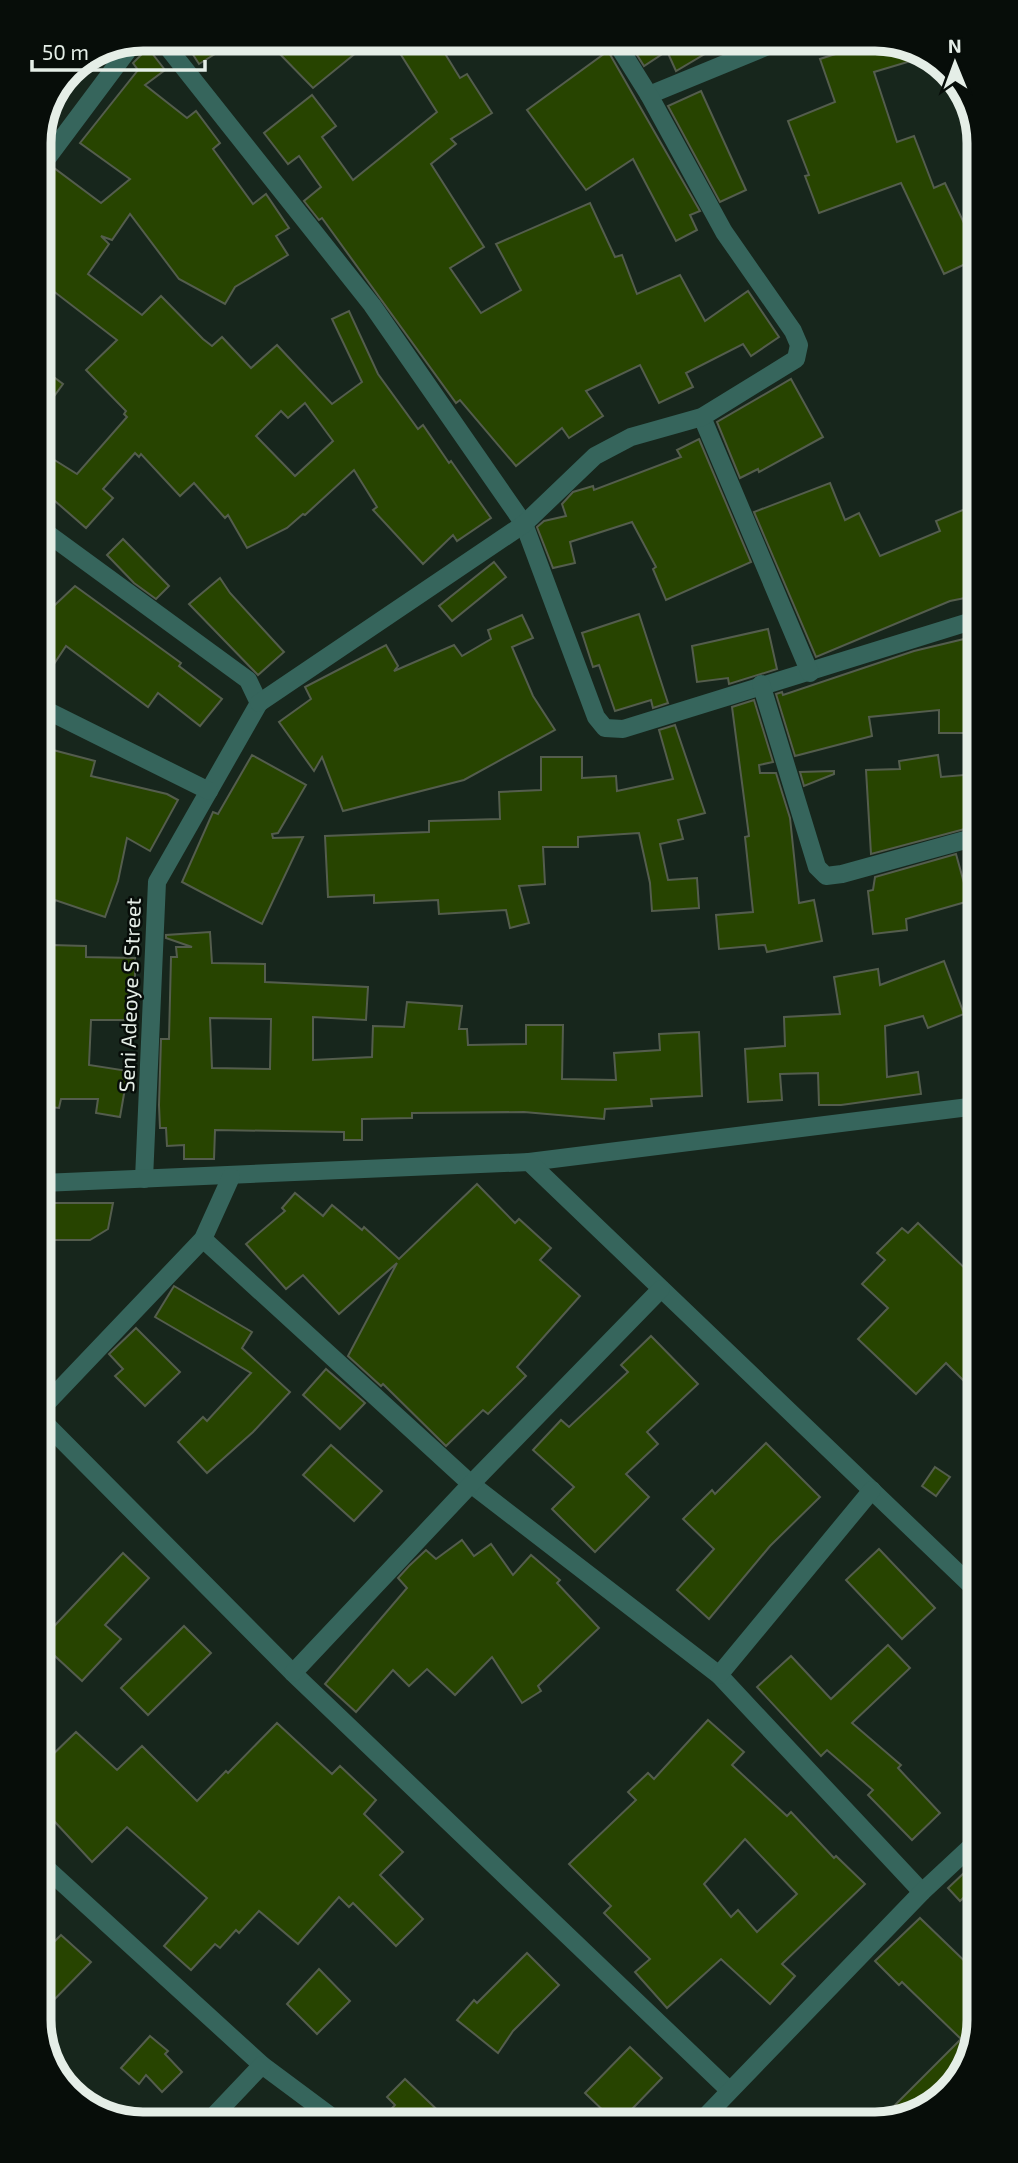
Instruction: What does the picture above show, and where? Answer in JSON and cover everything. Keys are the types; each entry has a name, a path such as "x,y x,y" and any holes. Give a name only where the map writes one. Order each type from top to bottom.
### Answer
{"street":[{"path":"171,51 372,305 524,524 596,717 605,729 623,729 761,684 810,673 967,623"},
{"path":"51,536 248,680 259,704 524,524 595,456 631,436 702,417 796,359 799,345 793,331 724,232 649,95 622,51"},
{"path":"649,95 756,51"},
{"path":"51,153 126,53"},
{"path":"702,417 810,673"},
{"path":"761,684 817,867 825,876 842,874 967,839"},
{"name":"Seni Adeoye S Street","path":"144,1180 157,882 259,704"},
{"path":"51,712 209,791"},
{"path":"51,1183 232,1177 529,1162 967,1107"},
{"path":"529,1162 967,1581"},
{"path":"51,1399 203,1239 232,1177"},
{"path":"203,1239 471,1484 719,1675 922,1892"},
{"path":"293,1673 471,1484 662,1289"},
{"path":"51,1429 293,1673 729,2091"},
{"path":"719,1675 872,1490"},
{"path":"709,2112 922,1892 967,1850"},
{"path":"51,1872 261,2065 325,2112"},
{"path":"217,2112 261,2065"}],"building":[{"path":"145,51 150,51 165,70 145,85 187,118 196,111 220,143 213,149 253,204 266,194 289,228 276,236 288,255 235,287 225,304 179,279 130,214 112,240 101,236 109,244 88,274 142,315 161,296 203,339 212,346 222,337 251,368 277,345 332,404 362,382 332,319 349,311 378,374 418,429 423,425 491,518 457,541 453,535 423,564 373,510 377,507 354,470 305,515 287,528 247,548 228,515 225,518 194,483 180,496 141,454 139,457 135,453 103,489 113,498 86,528 51,498 51,458 77,474 127,417 124,414 126,411 86,370 117,340 51,291 51,172 54,168 101,203 130,179 80,143 138,70 133,63","holes":["305,403 333,441 295,476 256,436 281,411 288,418"]},
{"path":"191,51 220,51 199,64"},
{"path":"277,51 358,51 313,88"},
{"path":"399,51 443,51 460,78 467,74 492,113 451,139 456,144 431,164 484,247 450,268 481,313 521,290 496,244 590,203 615,257 622,255 637,294 680,275 705,321 748,291 779,337 751,356 743,344 686,373 693,387 659,403 640,365 586,391 603,416 569,438 562,428 516,466 460,400 456,403 322,218 319,220 304,201 321,187 299,156 288,164 264,133 312,95 336,126 322,137 353,180 437,112"},
{"path":"608,51 700,211 690,215 697,230 676,241 633,159 586,190 527,110"},
{"path":"635,51 667,51 644,66"},
{"path":"667,51 710,51 676,71"},
{"path":"845,51 882,51 915,60 874,72 897,142 914,136 934,188 945,183 967,229 967,263 944,274 901,183 819,213 805,176 809,175 788,121 835,102 820,59"},
{"path":"701,91 746,190 720,202 668,106"},
{"path":"51,375 63,384 51,398"},
{"path":"791,379 823,437 759,472 758,469 740,478 717,422"},
{"path":"699,439 751,562 666,600 653,569 656,567 632,522 570,542 575,563 553,568 537,527 544,521 566,516 562,504 573,492 593,486 594,490 681,457 677,450"},
{"path":"830,483 845,520 859,513 880,556 940,531 936,521 967,508 967,598 950,601 816,657 754,512"},
{"path":"123,539 169,586 156,599 134,583 107,555"},
{"path":"494,562 506,577 452,621 439,606"},
{"path":"220,578 230,593 284,652 258,675 189,604"},
{"path":"75,586 181,663 179,666 222,699 200,726 158,693 148,707 66,646 51,668 51,609"},
{"path":"639,614 668,703 653,708 651,700 615,711 599,665 593,667 582,633"},
{"path":"522,615 533,638 512,647 533,696 555,730 464,780 343,811 322,757 314,771 279,722 311,699 305,687 386,645 398,666 394,671 454,645 462,656 491,639 488,630"},
{"path":"768,629 777,669 729,684 728,678 697,682 692,646"},
{"path":"964,639 967,648 967,733 939,733 939,710 869,717 872,736 795,756 776,694 782,692 783,695 914,651"},
{"path":"754,700 773,762 759,765 760,773 776,773 790,818 799,903 814,900 822,941 767,952 765,945 719,949 716,915 753,912 745,837 749,836 732,707"},
{"path":"675,725 705,813 678,820 683,839 660,844 668,880 697,878 699,908 652,911 650,883 639,833 578,837 578,847 543,847 545,884 519,886 529,923 510,928 506,910 439,914 438,900 374,903 374,895 328,897 325,836 429,832 429,821 500,819 499,792 541,790 541,757 582,757 582,778 616,776 617,791 673,779 659,730"},
{"path":"53,750 95,761 91,776 167,794 178,800 150,851 127,838 118,881 105,917 55,900 51,913"},
{"path":"252,755 306,785 278,833 272,834 273,838 303,837 262,924 182,882 213,812 218,814"},
{"path":"938,755 941,777 967,775 967,828 871,854 866,770 900,769 899,761"},
{"path":"834,771 834,774 804,786 800,772"},
{"path":"956,854 967,902 906,919 907,930 873,934 868,891 873,890 875,877"},
{"path":"210,932 212,963 265,964 265,982 368,987 366,1020 313,1017 313,1060 372,1057 373,1026 404,1027 407,1002 462,1006 459,1029 467,1029 468,1045 526,1044 526,1025 563,1025 562,1079 616,1080 614,1053 660,1050 659,1034 699,1032 702,1096 651,1099 652,1106 605,1109 604,1119 524,1112 412,1113 412,1118 362,1119 362,1140 344,1140 344,1132 215,1130 214,1159 184,1159 184,1145 167,1146 166,1128 160,1128 161,1039 169,1039 171,957 177,957 176,947 192,947 166,938 166,935","holes":["210,1018 271,1019 270,1069 212,1068"]},
{"path":"51,945 86,946 86,957 135,958 135,1020 91,1020 89,1065 128,1071 120,1117 96,1113 98,1099 61,1099 59,1108 51,1107"},
{"path":"944,961 964,1014 928,1028 923,1016 885,1026 887,1077 918,1072 921,1094 841,1105 819,1105 818,1073 780,1074 782,1100 748,1102 745,1049 785,1046 784,1017 840,1014 834,977 878,969 880,985"},
{"path":"477,1184 515,1223 519,1219 551,1248 540,1260 580,1296 517,1367 526,1376 488,1414 483,1410 446,1446 383,1384 381,1386 348,1356 397,1263 339,1314 303,1275 286,1289 246,1244 285,1211 282,1208 295,1193 323,1216 332,1205 362,1230 364,1227 399,1259"},
{"path":"51,1203 113,1203 108,1229 90,1240 51,1240"},
{"path":"918,1223 967,1270 967,1382 946,1363 916,1394 858,1339 888,1308 862,1284 885,1260 877,1253 902,1228 908,1233"},
{"path":"174,1286 252,1332 242,1348 290,1392 253,1432 207,1473 178,1442 203,1417 207,1421 251,1373 155,1317"},
{"path":"136,1328 180,1372 145,1406 115,1376 123,1369 109,1354"},
{"path":"651,1336 698,1384 647,1432 658,1444 626,1474 649,1497 595,1552 552,1509 574,1487 533,1450 561,1420 569,1427 628,1372 621,1365"},
{"path":"326,1369 365,1403 340,1429 303,1395"},
{"path":"766,1443 820,1497 770,1546 709,1619 677,1590 714,1549 683,1519 712,1490 715,1494"},
{"path":"331,1445 382,1491 354,1521 303,1475"},
{"path":"935,1467 950,1477 936,1496 922,1486"},
{"path":"462,1540 474,1556 491,1544 513,1575 531,1555 560,1580 557,1583 599,1628 538,1686 541,1691 522,1703 492,1657 455,1695 427,1669 409,1686 393,1670 356,1712 325,1684 407,1588 398,1578 409,1566 426,1550 436,1559"},
{"path":"879,1549 935,1608 902,1639 846,1580"},
{"path":"123,1553 149,1578 105,1625 121,1639 82,1681 51,1652 51,1630"},
{"path":"184,1626 211,1653 148,1715 121,1688"},
{"path":"888,1645 910,1668 852,1723 901,1765 898,1768 940,1813 912,1840 868,1795 873,1790 827,1750 821,1756 757,1687 791,1656 831,1699"},
{"path":"708,1720 744,1752 732,1765 787,1816 791,1812 834,1858 836,1856 865,1884 782,1964 795,1976 770,2004 721,1959 667,2008 635,1972 650,1959 604,1913 611,1906 569,1864 636,1800 628,1792 648,1773 654,1779","holes":["745,1839 797,1894 757,1932 738,1910 731,1917 704,1884"]},
{"path":"277,1723 332,1774 340,1766 376,1800 364,1814 403,1852 380,1875 423,1919 396,1946 353,1903 349,1907 339,1897 298,1944 259,1911 239,1933 236,1930 220,1948 215,1944 191,1970 164,1946 207,1898 127,1827 92,1862 51,1818 51,1756 76,1732 117,1770 142,1746 197,1801 226,1771 228,1773"},
{"path":"965,1872 967,1874 967,1894 960,1901 948,1888"},
{"path":"920,1918 967,1963 966,2033 958,2061 952,2072 931,2093 916,2103 899,2109 895,2105 961,2039 902,1982 899,1985 875,1961"},
{"path":"61,1935 91,1962 51,2003 51,1945"},
{"path":"527,1953 559,1985 513,2031 498,2053 457,2020 474,2000 477,2003"},
{"path":"319,1969 350,2001 317,2034 287,2004"},
{"path":"150,2036 168,2051 165,2054 182,2072 162,2092 146,2075 139,2084 121,2068"},
{"path":"630,2047 662,2078 633,2108 637,2112 605,2112 585,2093"},
{"path":"405,2079 440,2112 389,2112 395,2105 387,2097"}]}
